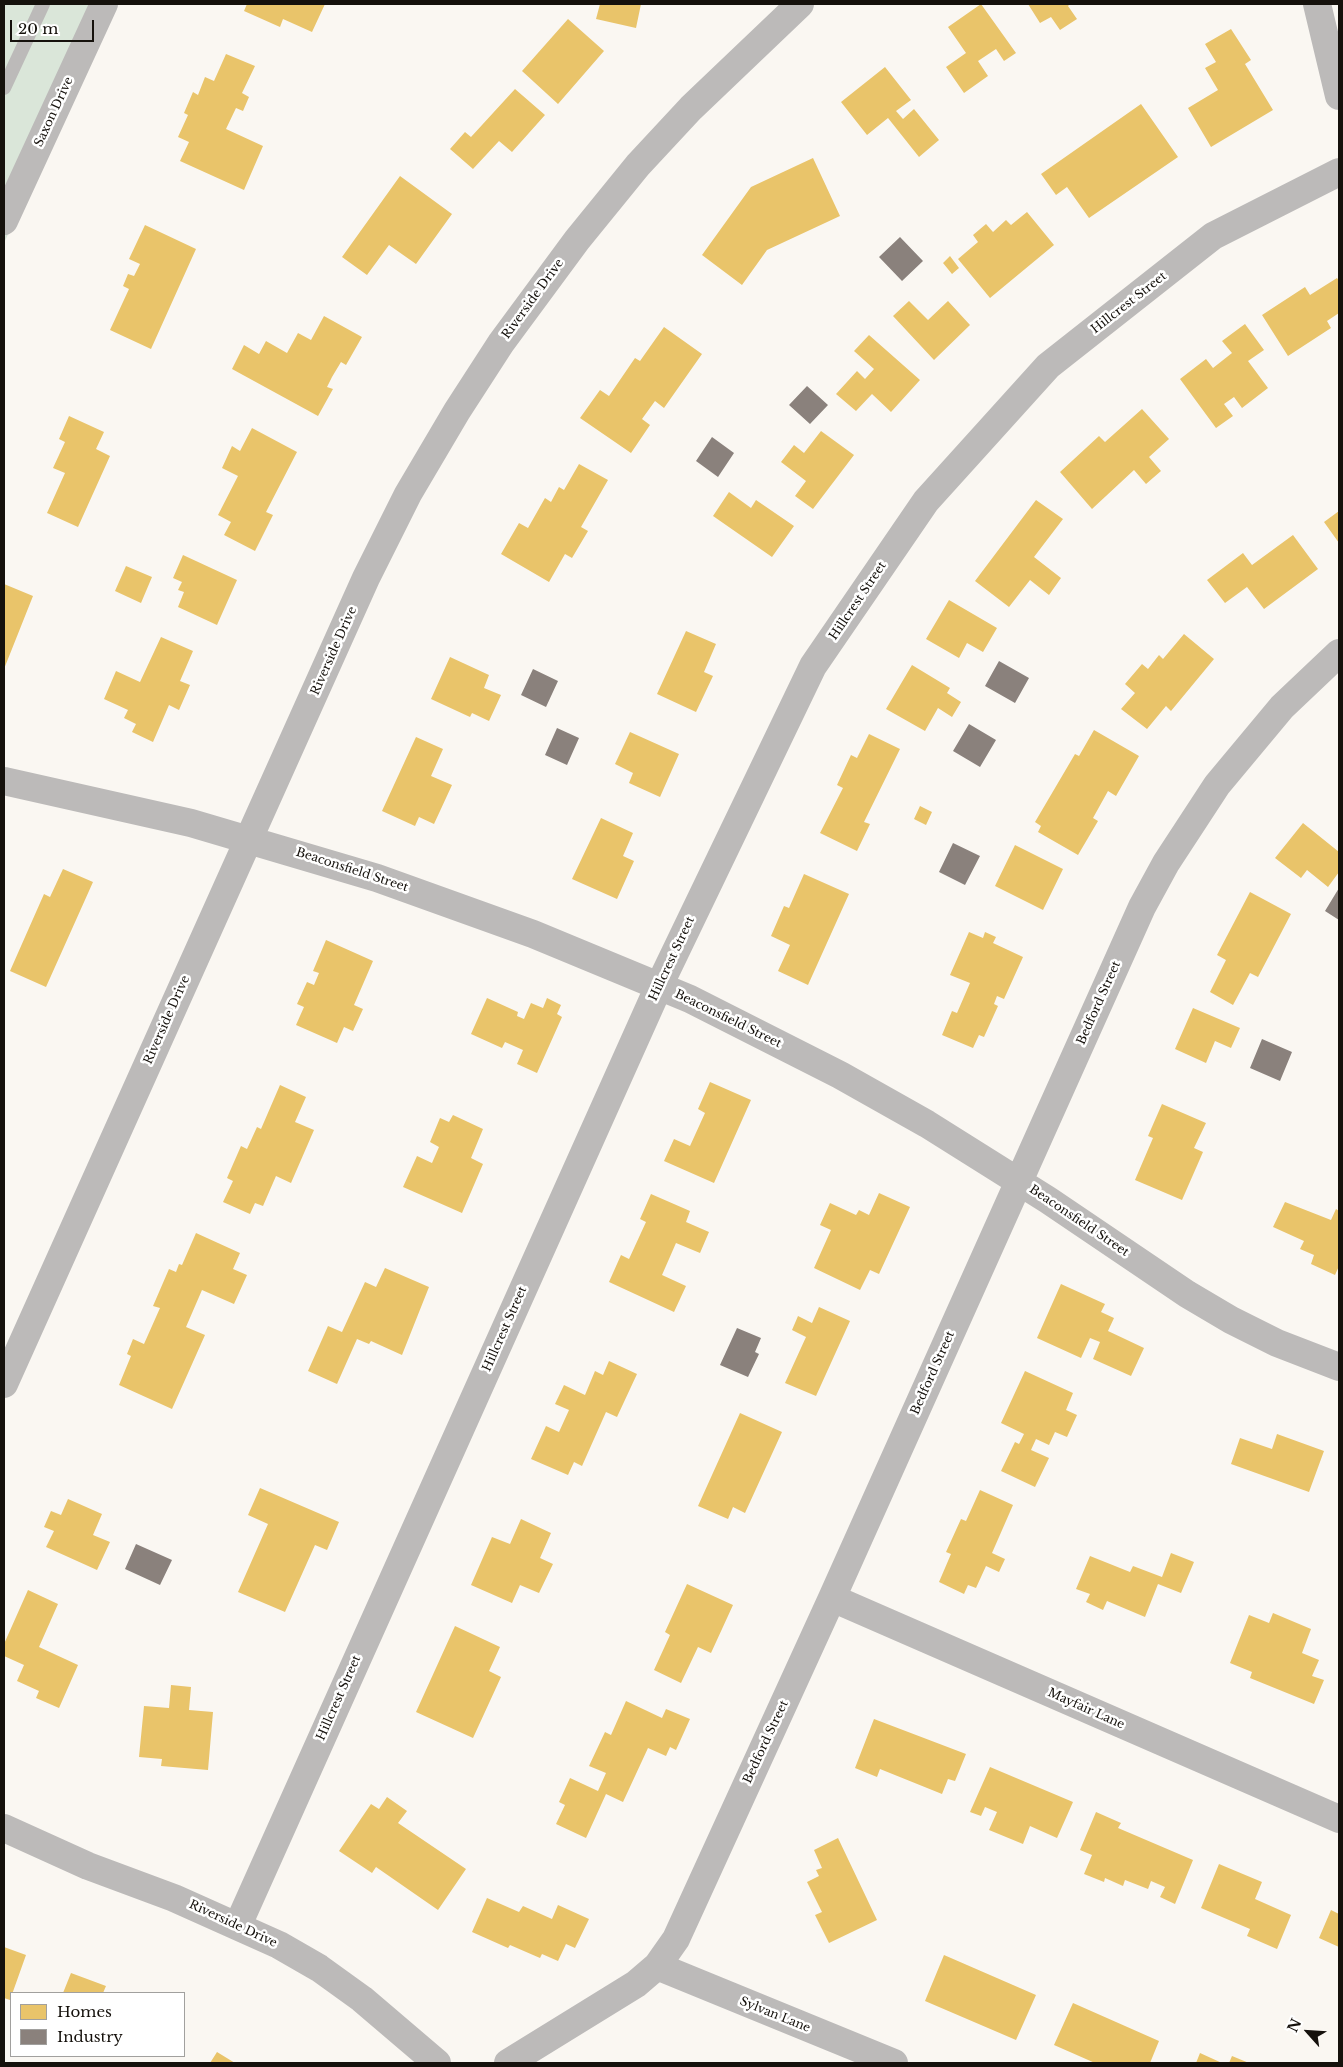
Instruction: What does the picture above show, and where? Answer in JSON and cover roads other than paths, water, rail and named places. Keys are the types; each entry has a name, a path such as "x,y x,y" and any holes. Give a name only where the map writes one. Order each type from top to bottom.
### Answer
{"street":[{"name":"Saxon Drive","path":"4,221 104,4"},
{"name":"Riverside Drive","path":"4,1384 75,1222 366,578 408,494 457,411 496,351 571,248 638,165 691,108 800,4"},
{"path":"1317,4 1339,96"},
{"name":"Hillcrest Street","path":"238,1925 659,986 813,666 926,501 1048,366 1213,236 1339,172"},
{"name":"Bedford Street","path":"508,2063 636,1984 657,1966 676,1939 832,1598 1142,907 1195,816 1242,753 1282,707 1339,654"},
{"name":"Beaconsfield Street","path":"4,781 155,814 249,839 422,892 533,934 690,999 840,1075 927,1124 1018,1181 1187,1294 1231,1320 1277,1343 1339,1367"},
{"name":"Mayfair Lane","path":"832,1598 1339,1819"},
{"name":"Riverside Drive","path":"4,1828 88,1866 174,1898 238,1925 319,1968 362,2000 437,2063"},
{"name":"Sylvan Lane","path":"657,1966 894,2063"}],"lane":[{"path":"4,88 43,4"}]}
